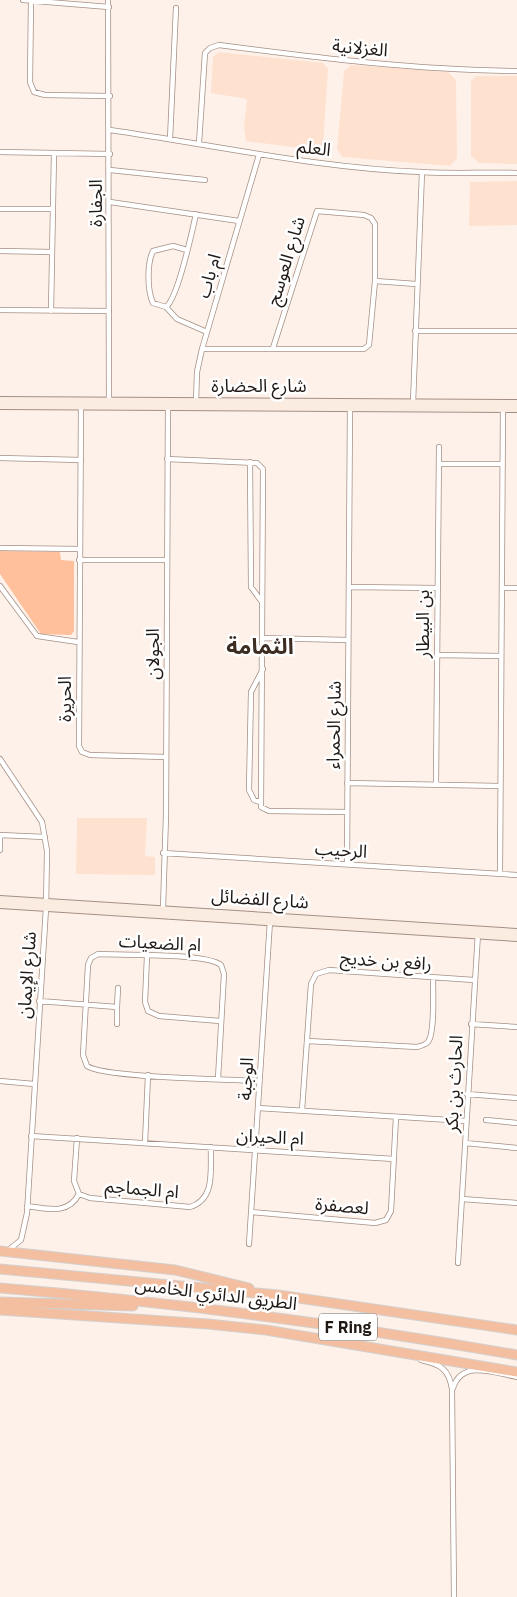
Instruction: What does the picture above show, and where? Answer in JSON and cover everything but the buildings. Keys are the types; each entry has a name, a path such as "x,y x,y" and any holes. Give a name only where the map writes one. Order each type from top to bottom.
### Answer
{"highway":[{"path":"3,1251 175,1270 278,1295"},
{"name":"الطريق الدائري الخامس","path":"0,1269 278,1295 517,1330"},
{"name":"الطريق الدائري الخامس","path":"0,1288 248,1312 517,1355"},
{"path":"0,1302 107,1306 179,1305"},
{"path":"0,1310 208,1324 300,1335 517,1372"}],"street":[{"path":"23,0 109,7"},
{"name":"الجفارة","path":"108,0 110,96 109,403"},
{"path":"32,1 30,82 34,92 45,95 110,96"},
{"path":"170,139 176,8"},
{"name":"الغزلانية","path":"199,144 205,53 210,48 219,45 348,61 462,71 517,71"},
{"name":"العلم","path":"110,130 259,155 422,172 517,173"},
{"path":"0,152 110,154"},
{"path":"51,310 54,153"},
{"name":"ام باب","path":"196,404 197,372 202,349 259,155"},
{"path":"110,170 204,180"},
{"path":"413,406 416,284 422,172"},
{"path":"110,202 239,221"},
{"path":"0,209 53,209"},
{"name":"شارع العوسج","path":"202,349 364,349 369,345 372,338 375,224 371,218 364,215 316,211 273,348"},
{"path":"166,307 172,300 196,214"},
{"path":"187,250 173,246 153,251 150,257 150,297 153,303 166,307 177,319 207,332"},
{"path":"0,251 52,252"},
{"path":"375,281 416,284"},
{"path":"0,310 109,311"},
{"path":"415,331 517,331"},
{"name":"شارع الحضارة","path":"0,400 81,403 413,406 503,406 517,403"},
{"name":"شارع الحضارة","path":"0,406 81,403"},
{"name":"الحريرة","path":"81,403 78,642 79,746 82,752 90,755 166,757"},
{"name":"الجولان","path":"163,908 166,757 168,404"},
{"name":"شارع الحمراء","path":"347,864 350,405"},
{"path":"500,874 503,406"},
{"name":"شارع الحضارة","path":"503,406 517,410"},
{"name":"بن البيطار","path":"436,785 439,446"},
{"path":"0,458 81,460"},
{"path":"168,459 257,462 263,469 262,638 264,668 261,807 269,811 347,812"},
{"path":"250,462 251,587 262,602"},
{"path":"439,464 503,464"},
{"path":"0,548 80,549"},
{"path":"79,560 167,560"},
{"path":"0,586 37,636 78,642"},
{"path":"349,586 437,588"},
{"path":"502,588 517,588"},
{"path":"262,638 348,640"},
{"path":"437,655 501,656"},
{"path":"260,802 254,800 250,790 251,692 264,668"},
{"name":"شارع الإيمان","path":"0,759 39,816 47,851 46,904 27,1206 21,1240 3,1251"},
{"path":"347,783 500,786"},
{"path":"0,850 0,836 45,837"},
{"name":"الرحيب","path":"164,853 517,874"},
{"path":"1,903 46,904 134,914 271,918 517,938"},
{"name":"شارع الفضائل","path":"46,904 82,907 86,904 163,908 271,918 517,932"},
{"path":"134,914 137,912 160,912 163,908"},
{"name":"الوجبة","path":"249,1244 271,918"},
{"path":"476,936 481,932 504,931"},
{"name":"الحارث بن بكر","path":"458,1263 476,936"},
{"name":"ام الضعيات","path":"218,1079 224,974 221,965 210,960 94,955 88,964 85,1005 83,1055 87,1066 100,1072 218,1079 259,1081"},
{"path":"147,956 145,1002 148,1011 158,1016 220,1021"},
{"name":"رافع بن خديج","path":"302,1110 311,984 316,974 321,971 474,980"},
{"path":"308,1041 417,1047 427,1043 430,1034 433,978"},
{"path":"117,1024 118,988"},
{"path":"39,1001 117,1007"},
{"path":"471,1024 517,1027"},
{"path":"144,1143 148,1075"},
{"path":"0,1081 34,1084"},
{"path":"467,1094 517,1098"},
{"path":"258,1108 466,1121"},
{"name":"لعصفرة","path":"251,1212 382,1222 391,1211 396,1117"},
{"path":"486,1120 517,1123"},
{"name":"ام الحيران","path":"31,1136 394,1159"},
{"name":"ام الجماجم","path":"77,1138 74,1181 79,1194 90,1198 190,1207 200,1204 206,1198 209,1190 211,1147"},
{"path":"465,1143 517,1148"},
{"path":"27,1206 62,1209 69,1207 79,1194"},
{"path":"462,1199 517,1203"},
{"path":"387,1349 401,1356 440,1365 448,1373 452,1389 454,1597"},
{"path":"452,1389 458,1377 471,1370 517,1377"}],"shaded area":[{"path":"219,52 323,63 328,69 323,145 316,150 246,141 244,128 247,99 211,93 213,57"},
{"path":"351,65 448,72 456,80 457,158 450,166 342,157 337,149 344,71"},
{"path":"476,76 517,76 517,164 479,163 471,156 471,81"},
{"path":"517,181 517,225 469,226 470,182"},
{"path":"0,551 60,552 61,560 74,561 74,631 71,635 41,634 0,574"},
{"path":"77,818 147,818 145,856 155,857 155,875 76,874"}],"district":[{"name":"الثمامة","path":"260,646"}]}
